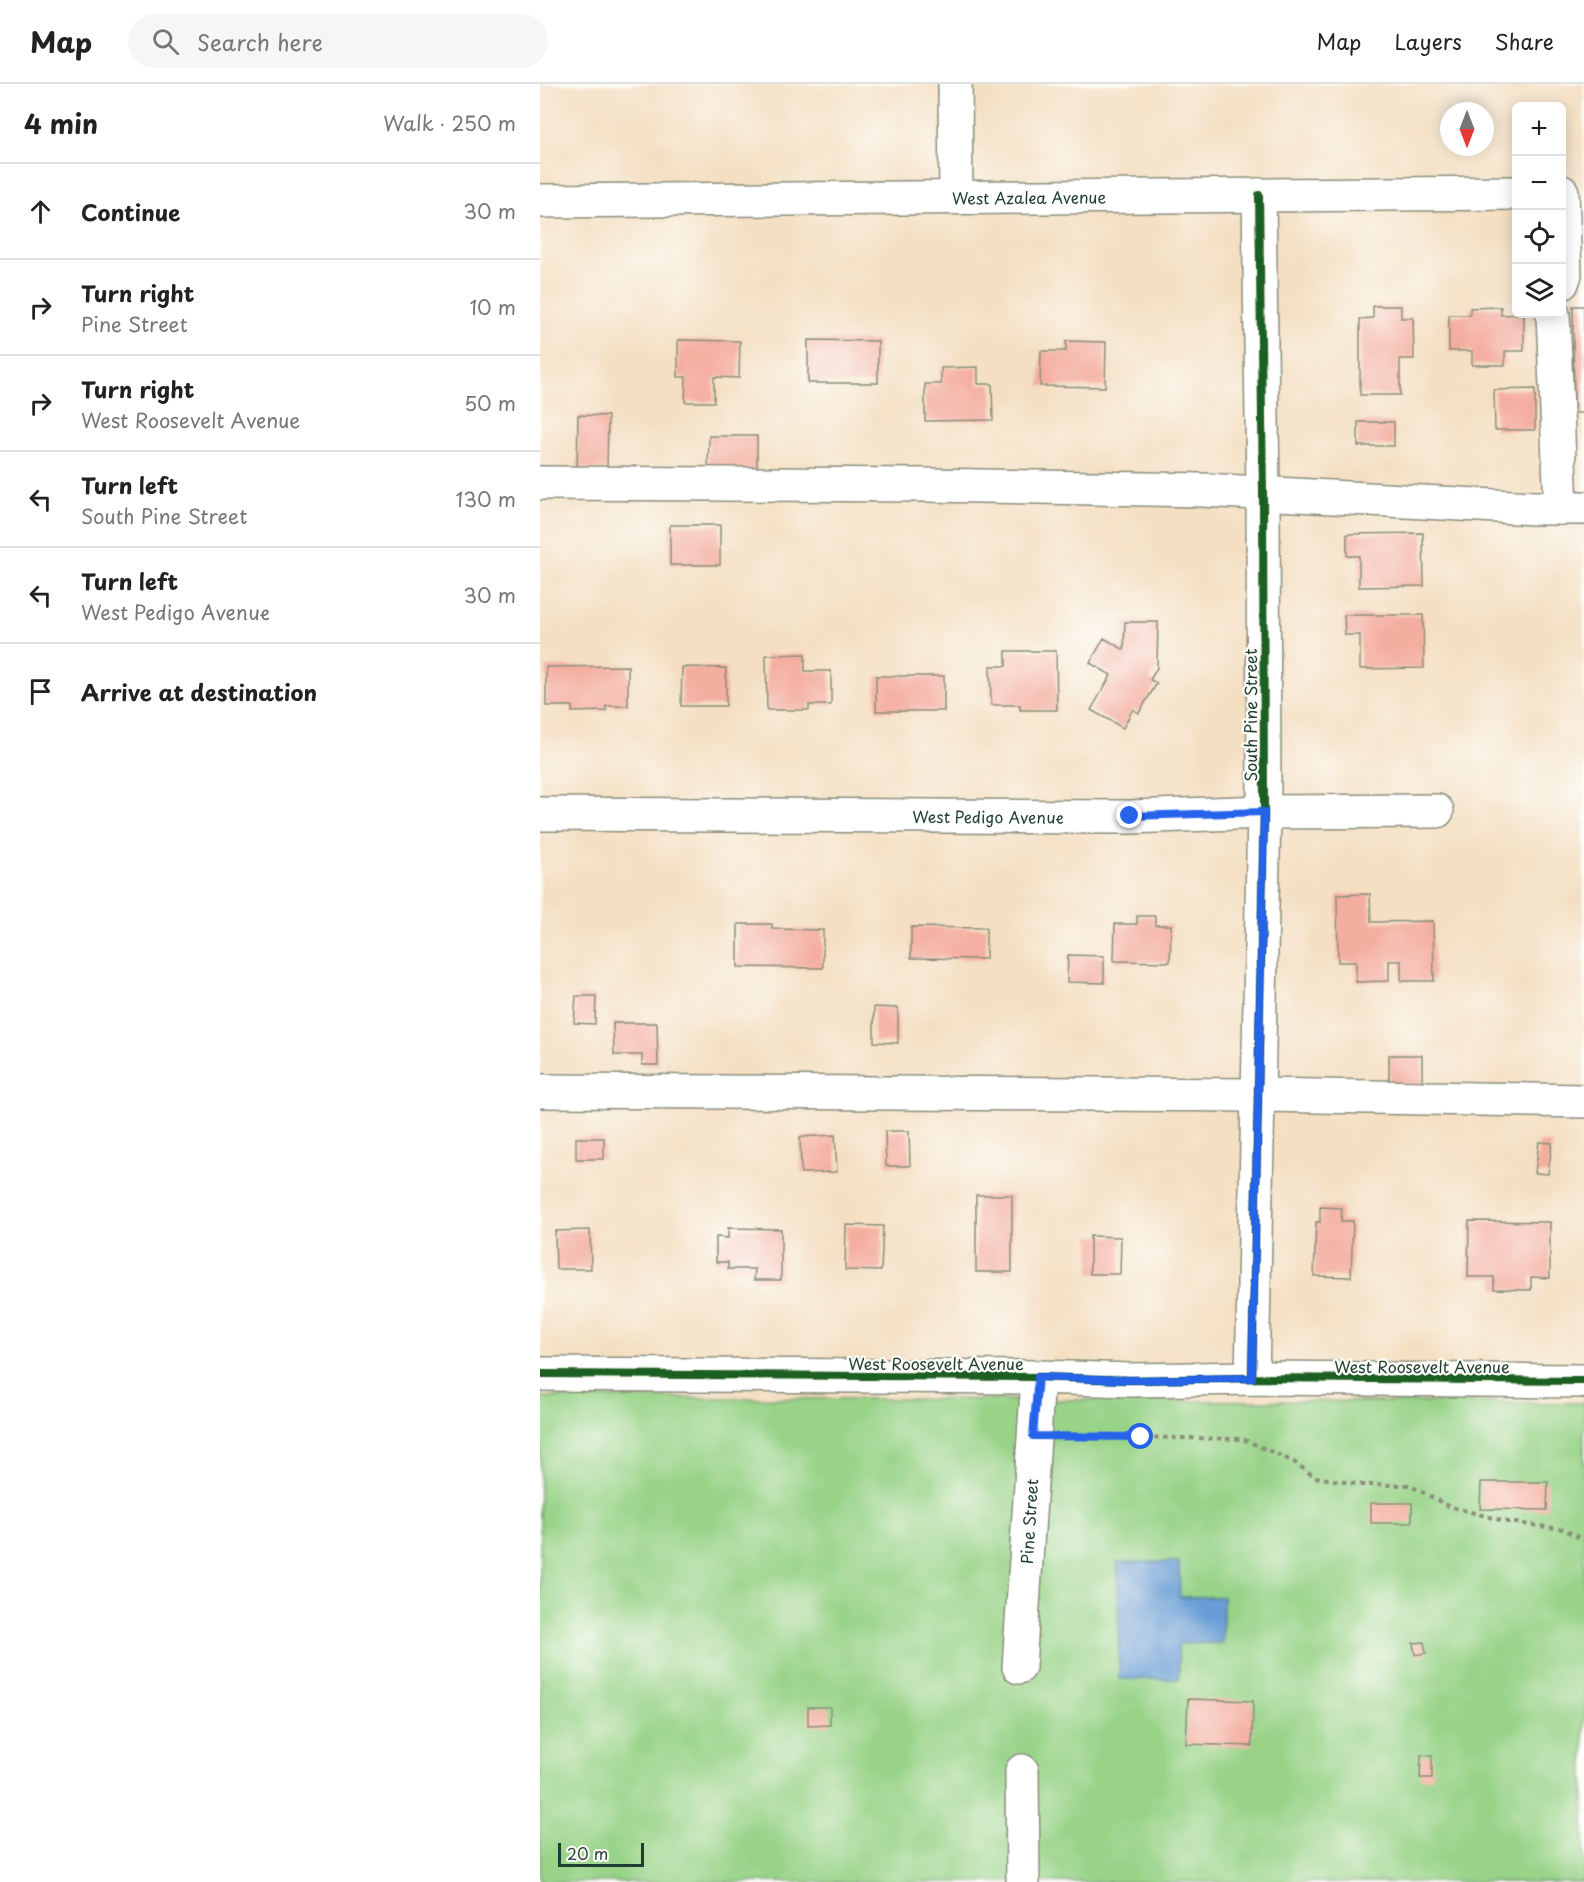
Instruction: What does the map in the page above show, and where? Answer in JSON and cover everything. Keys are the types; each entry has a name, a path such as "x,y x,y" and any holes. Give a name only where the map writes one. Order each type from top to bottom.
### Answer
{"street":[{"path":"955,84 956,198"},
{"path":"1566,192 1584,192"},
{"name":"West Azalea Avenue","path":"540,201 1512,193"},
{"name":"South Pine Street","path":"1252,1378 1264,812 1259,195"},
{"path":"1563,210 1565,264"},
{"path":"540,483 916,485 1263,492 1573,508 1553,318"},
{"name":"West Pedigo Avenue","path":"540,814 1130,816 1264,812 1437,811"},
{"path":"540,1091 1258,1095 1584,1101"},
{"name":"West Roosevelt Avenue","path":"540,1374 1038,1377 1131,1380 1252,1378 1584,1381"},
{"name":"Pine Street","path":"1019,1666 1038,1377"},
{"path":"1022,1771 1023,1882"}],"path":[{"path":"1033,1436 1243,1439 1294,1462 1315,1477 1363,1485 1409,1485 1448,1506 1508,1522 1563,1529 1584,1540"}],"green space":[{"path":"540,1397 1584,1403 1584,1882 540,1882"}],"water":[{"path":"1118,1562 1179,1562 1180,1597 1223,1597 1223,1643 1178,1644 1179,1679 1119,1679"}],"building":[{"path":"1373,306 1401,306 1401,318 1413,318 1414,359 1400,359 1400,395 1360,395 1360,319 1373,318"},
{"path":"1573,306 1584,306 1584,413 1574,413"},
{"path":"1501,307 1501,315 1512,315 1512,318 1524,318 1524,351 1505,351 1505,365 1472,365 1472,351 1449,351 1449,315 1470,315 1470,308"},
{"path":"678,340 740,341 739,378 714,377 714,402 685,402 686,377 678,377"},
{"path":"808,340 878,341 878,383 808,383"},
{"path":"1066,341 1106,342 1105,387 1040,386 1041,351 1066,351"},
{"path":"978,367 978,384 992,384 993,420 925,421 925,384 941,384 941,368"},
{"path":"1535,389 1535,430 1495,430 1494,390"},
{"path":"578,415 608,416 607,470 577,469"},
{"path":"1358,422 1394,422 1394,446 1358,446"},
{"path":"709,436 757,436 757,472 708,471"},
{"path":"670,525 720,525 720,565 670,565"},
{"path":"1423,533 1424,586 1359,587 1359,556 1347,556 1347,534"},
{"path":"1344,615 1423,615 1424,668 1360,669 1360,635 1345,635"},
{"path":"1125,622 1158,622 1157,668 1150,680 1157,683 1139,713 1133,709 1123,728 1091,710 1111,675 1090,663 1104,638 1124,650"},
{"path":"1006,651 1056,651 1057,710 1020,710 1020,705 991,705 990,666 1006,666"},
{"path":"805,654 805,671 831,671 831,705 809,705 809,710 767,710 766,655"},
{"path":"628,666 628,706 606,706 606,711 572,712 572,706 546,706 546,667"},
{"path":"682,667 726,668 726,706 681,706"},
{"path":"876,676 944,676 944,711 876,711"},
{"path":"1370,894 1371,922 1433,921 1434,981 1401,981 1401,961 1389,961 1389,981 1356,982 1356,962 1338,962 1337,895"},
{"path":"1137,916 1155,916 1155,925 1171,925 1170,962 1114,961 1115,924 1137,924"},
{"path":"738,924 772,924 772,929 823,930 823,968 738,967"},
{"path":"911,927 986,928 986,959 911,958"},
{"path":"1068,955 1104,956 1104,983 1067,982"},
{"path":"576,996 596,996 595,1024 574,1023"},
{"path":"874,1007 898,1008 898,1043 874,1042"},
{"path":"613,1023 657,1023 658,1065 642,1065 642,1055 614,1055"},
{"path":"1389,1055 1422,1055 1422,1084 1389,1084"},
{"path":"885,1131 909,1131 910,1166 886,1166"},
{"path":"835,1135 837,1172 801,1173 800,1137"},
{"path":"576,1138 604,1138 604,1159 576,1159"},
{"path":"1539,1142 1552,1143 1548,1174 1535,1173"},
{"path":"976,1195 1012,1195 1012,1272 976,1272"},
{"path":"1320,1207 1342,1208 1341,1221 1353,1221 1351,1277 1314,1276 1316,1222 1320,1222"},
{"path":"1469,1221 1550,1222 1550,1278 1531,1277 1531,1290 1494,1289 1494,1277 1468,1277"},
{"path":"846,1225 883,1226 881,1271 845,1270"},
{"path":"728,1228 781,1229 781,1280 754,1280 755,1269 728,1269 728,1262 716,1262 716,1237 728,1238"},
{"path":"590,1230 591,1269 556,1269 555,1231"},
{"path":"1090,1236 1121,1237 1120,1274 1090,1274"},
{"path":"1481,1482 1548,1482 1547,1510 1480,1509"},
{"path":"1371,1503 1412,1503 1412,1523 1371,1523"},
{"path":"1424,1642 1426,1653 1415,1655 1413,1643"},
{"path":"1188,1699 1253,1701 1252,1746 1186,1744"},
{"path":"808,1707 830,1707 830,1725 808,1726"},
{"path":"1421,1755 1432,1756 1432,1778 1420,1778"}],"cycle path":[{"path":"1252,1378 1264,812 1259,195"},
{"path":"540,1374 1038,1377 1131,1380 1252,1378 1584,1381"}],"route":[{"path":"1130,816 1264,812 1252,1378 1131,1380 1038,1377 1033,1436 1141,1437"}]}
